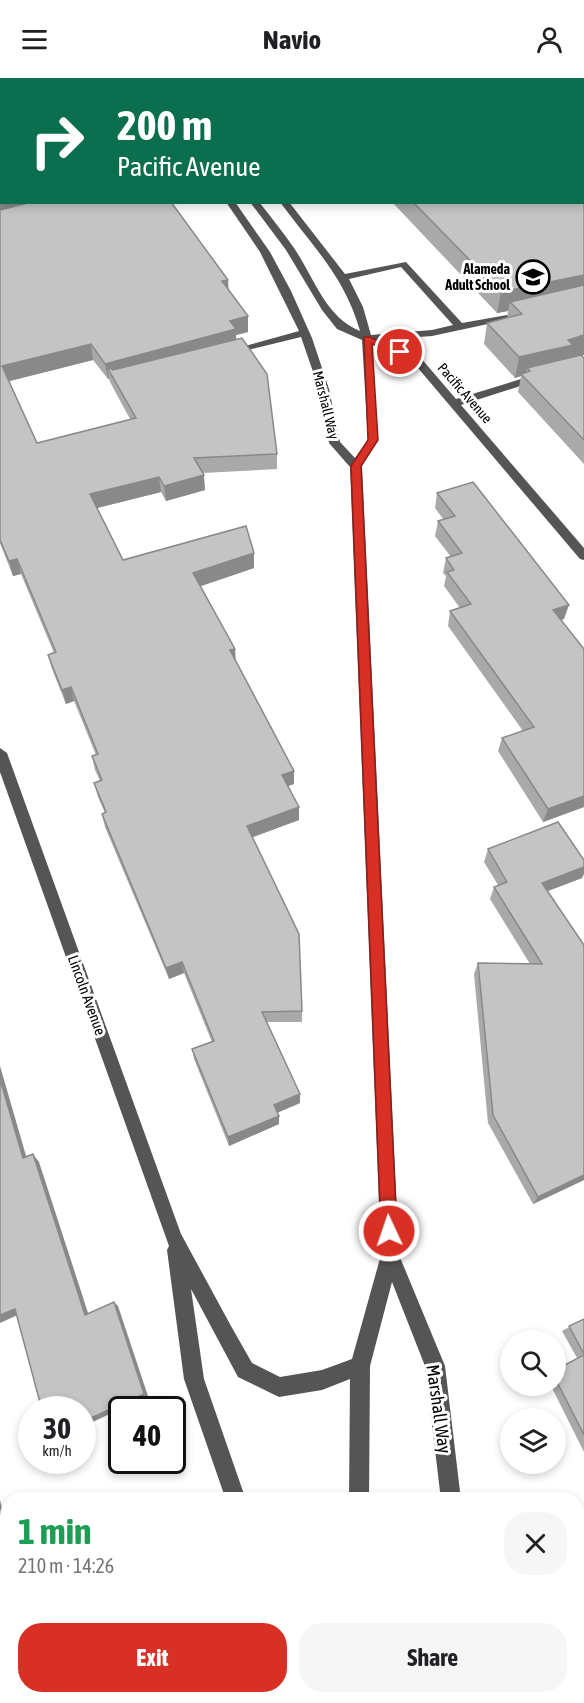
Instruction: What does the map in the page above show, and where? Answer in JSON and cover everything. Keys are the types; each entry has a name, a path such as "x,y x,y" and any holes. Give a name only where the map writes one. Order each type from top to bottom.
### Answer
{"street":[{"path":"215,355 306,335 265,252 231,204"},
{"name":"Pacific Avenue","path":"256,204 290,249 326,308 341,327 416,359 584,556"},
{"path":"286,204 343,278 358,307 367,339 373,440 356,466"},
{"path":"343,278 403,264 459,326"},
{"path":"367,339 432,333 539,310"},
{"name":"Marshall Way","path":"306,335 324,389 335,443 356,466 390,1255 360,1366 359,1492"},
{"path":"454,403 551,374"},
{"name":"Lincoln Avenue","path":"0,753 174,1238 245,1370 279,1387 322,1380 360,1366"},
{"name":"Lincoln Avenue","path":"174,1238 194,1378 233,1492"},
{"name":"Marshall Way","path":"390,1255 435,1366 450,1492"}],"building":[{"path":"24,204 172,204 228,280 222,281 248,316 230,321 236,329 105,364 91,344 2,366 37,443 136,418 107,367 113,370 242,338 267,374 277,454 194,458 204,475 164,486 159,477 90,494 123,560 246,526 254,553 193,573 235,649 230,650 294,771 282,775 299,807 247,826 299,934 302,1011 262,1012 300,1094 274,1105 279,1116 228,1137 192,1049 214,1041 182,962 166,968 102,814 106,812 94,783 102,780 92,756 98,754 71,687 62,690 48,655 56,652 17,559 9,561 0,540 0,210"},
{"path":"415,204 584,204 584,275 501,292"},
{"path":"584,285 584,335 568,340 573,345 519,357 487,323 522,314 510,302"},
{"path":"581,355 584,358 584,440 521,374 530,371 527,368"},
{"path":"473,482 569,605 553,610 584,649 584,796 548,809 502,738 534,727 450,611 471,604 447,572 454,570 446,558 462,553 438,521 455,516 437,493"},
{"path":"558,822 584,860 584,867 542,883 584,945 584,1175 538,1197 493,1115 478,963 542,964 494,887 507,882 488,849"},
{"path":"0,1079 23,1158 33,1154 85,1315 114,1302 144,1394 108,1396 108,1410 96,1416 96,1396 38,1396 15,1309 0,1315"},
{"path":"584,1319 584,1354 569,1326"},
{"path":"584,1355 584,1435 564,1396 566,1396 566,1364"}],"place":[{"name":"Alameda Adult School","path":"533,277"}],"route":[{"path":"389,1231 356,466 373,440 367,339 400,352"}]}
